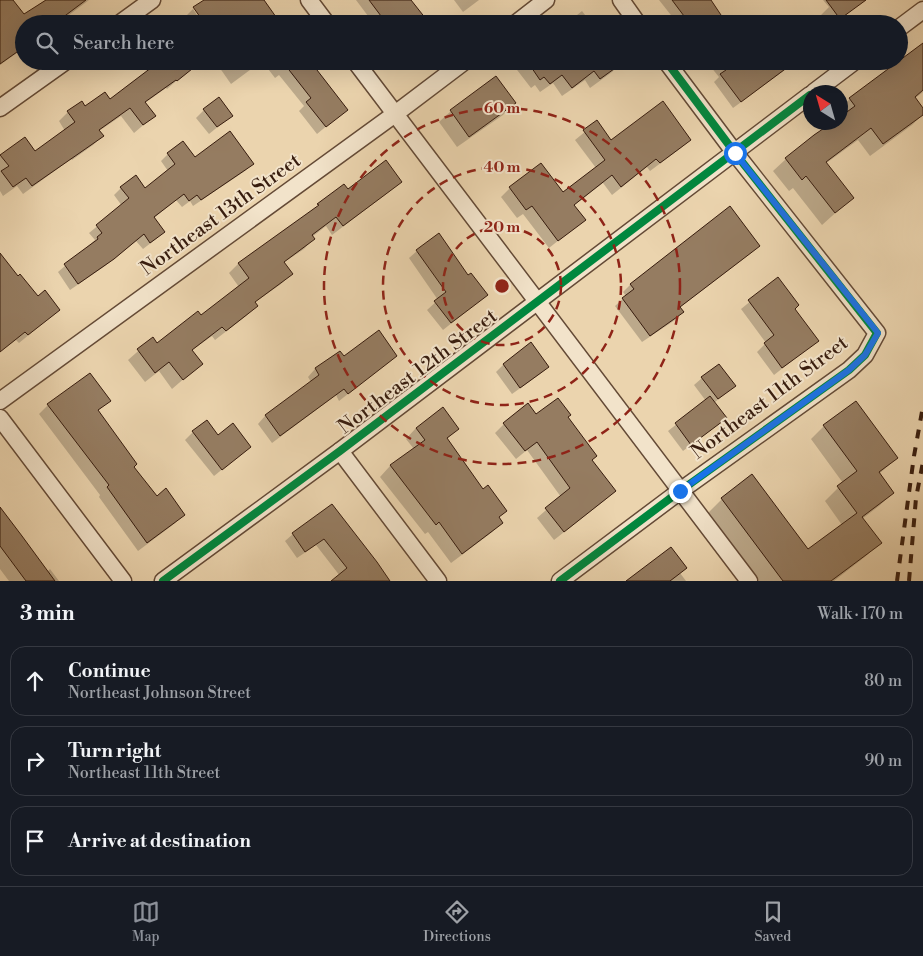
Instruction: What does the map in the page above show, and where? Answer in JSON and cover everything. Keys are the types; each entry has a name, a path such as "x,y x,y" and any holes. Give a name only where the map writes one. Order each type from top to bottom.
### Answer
{"street":[{"path":"131,15 152,0"},
{"path":"309,0 320,15"},
{"path":"527,15 546,0"},
{"path":"620,0 631,15"},
{"path":"908,21 923,10"},
{"path":"0,108 53,70"},
{"path":"362,70 748,581"},
{"name":"Northeast 13th Street","path":"0,401 453,70"},
{"path":"673,70 735,153"},
{"path":"823,85 844,70"},
{"name":"Northeast 12th Street","path":"163,581 340,451 803,100"},
{"name":"Northeast 11th Street","path":"560,581 680,491 849,370 865,355 878,333 735,153"},
{"path":"0,418 123,581"},
{"path":"340,451 438,581"}],"building":[{"path":"0,0 13,0 24,14 46,0 86,0 66,15 15,15 15,53 0,64"},
{"path":"204,0 264,0 275,15 199,15 193,7"},
{"path":"369,0 411,0 423,15 380,15"},
{"path":"672,0 711,0 721,15 683,15"},
{"path":"826,0 866,0 845,15 837,15"},
{"path":"923,43 923,90 915,97 923,108 923,115 883,144 871,128 826,162 854,198 835,213 806,176 802,180 785,158 821,130 848,130 848,111 855,106 849,98 887,70 908,70 908,54"},
{"path":"148,70 191,70 145,102 156,116 143,125 130,108 99,130 104,136 32,186 26,178 13,187 1,171 9,166 0,155 25,137 35,151 75,122 67,111 82,101 85,106 105,92 110,99"},
{"path":"289,70 317,70 348,110 326,127 306,102 311,98"},
{"path":"533,70 612,70 600,79 594,71 572,88 562,75 550,84 544,77 540,80"},
{"path":"726,70 784,70 741,102 720,74"},
{"path":"496,76 516,103 469,137 450,110"},
{"path":"219,97 233,116 217,127 203,109"},
{"path":"663,101 691,140 660,163 656,159 621,187 612,175 574,205 586,220 558,241 532,206 526,210 509,187 541,163 563,192 605,160 583,130 597,120 611,140"},
{"path":"230,131 254,164 201,200 197,195 189,201 184,194 154,217 165,232 150,243 144,234 114,259 78,284 64,264 98,239 97,237 102,233 96,225 129,198 120,187 136,175 145,188 175,164 167,153 183,141 195,157"},
{"path":"386,160 402,182 343,226 336,217 312,235 315,239 284,262 293,274 255,302 258,306 226,331 222,327 192,350 203,364 183,380 169,362 155,373 137,349 153,337 157,343 198,311 201,315 249,278 238,263 319,205 317,204 344,184 348,189"},
{"path":"730,206 760,246 680,307 684,312 650,336 622,298 634,289 630,284"},
{"path":"439,233 468,275 471,273 488,295 451,323 434,301 446,292 416,250"},
{"path":"0,253 18,276 20,274 38,296 45,290 60,310 28,335 25,332 0,352"},
{"path":"778,277 799,305 795,309 819,341 782,368 764,343 774,335 748,300"},
{"path":"379,330 397,356 348,394 344,389 280,436 265,415 319,375 315,368 340,351 344,356"},
{"path":"531,342 549,367 520,388 503,364"},
{"path":"719,364 736,386 718,399 701,377"},
{"path":"90,373 111,401 98,410 137,464 134,467 157,496 166,488 185,515 147,543 107,487 109,485 47,404"},
{"path":"710,396 727,418 691,445 675,423"},
{"path":"558,398 571,415 568,417 597,456 592,460 616,491 564,532 545,508 570,488 537,442 525,451 503,423 528,403 536,414"},
{"path":"856,401 898,458 879,472 894,493 862,517 882,543 831,581 783,581 721,498 752,474 808,549 857,513 837,486 857,471 823,425"},
{"path":"443,407 459,429 447,438 483,489 488,485 507,511 499,517 503,523 462,554 439,522 436,525 390,465 425,440 416,428"},
{"path":"207,420 218,435 233,423 251,447 222,470 192,431"},
{"path":"332,504 390,581 331,581 347,568 324,539 305,552 292,533"},
{"path":"0,507 55,581 26,581 0,546"},
{"path":"671,547 687,568 670,581 626,581"}],"railway":[{"path":"897,581 914,456 923,406"},
{"path":"909,581 916,498 923,462"}],"cycle path":[{"path":"560,581 680,491 849,370 865,355 877,333 735,153 673,70"},
{"path":"163,581 340,451 803,100"}],"route":[{"path":"680,491 849,370 865,355 878,333 735,153"}]}
